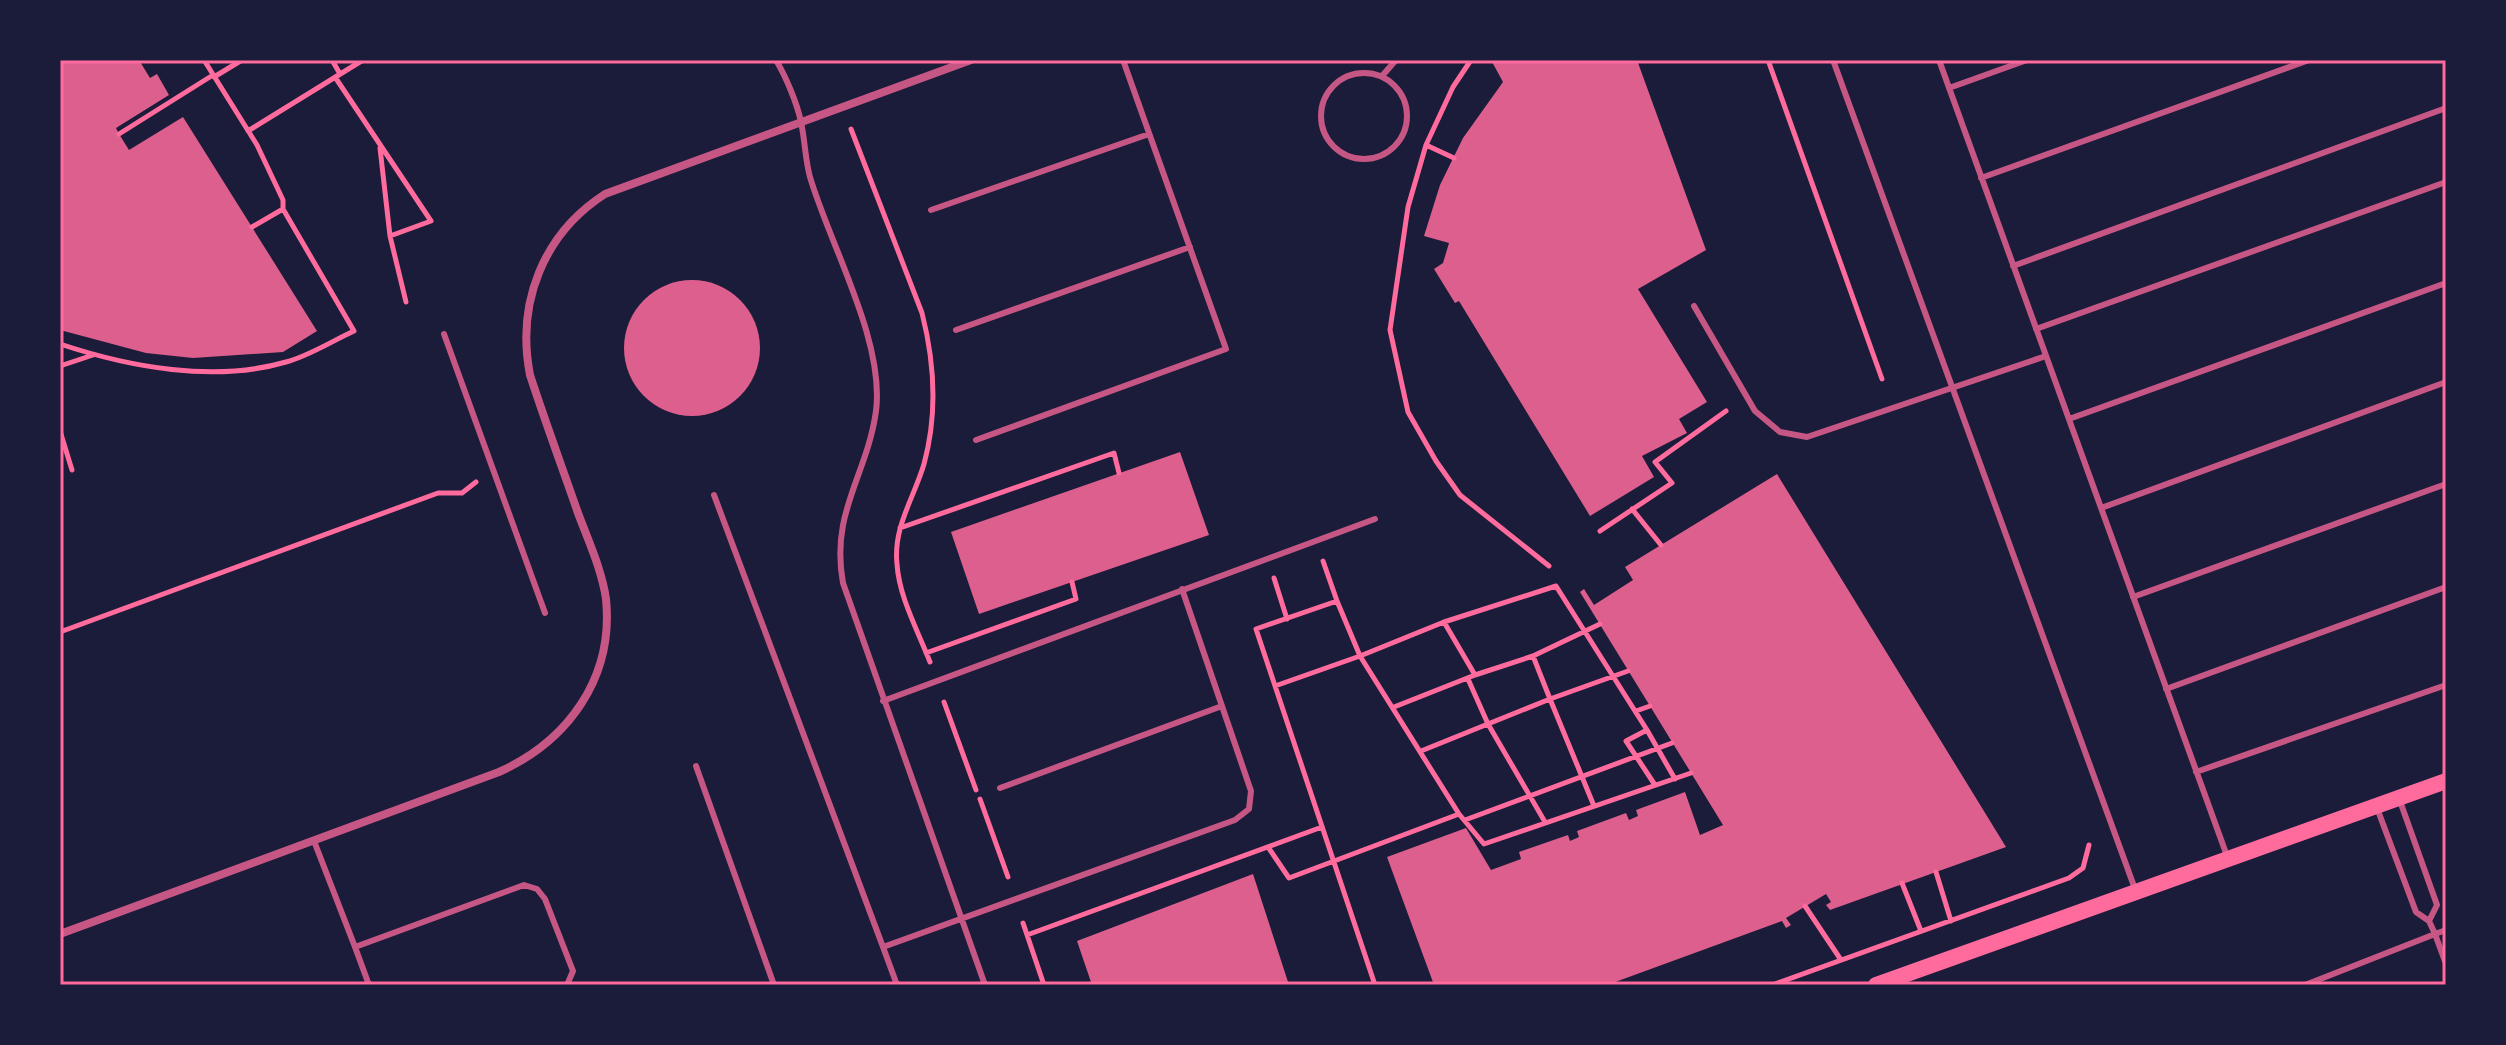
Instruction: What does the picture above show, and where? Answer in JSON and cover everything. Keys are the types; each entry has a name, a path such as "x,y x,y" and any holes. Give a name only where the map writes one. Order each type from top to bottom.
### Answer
{"main road":[{"path":"1876,985 2446,781"}],"street":[{"path":"60,934 526,760 566,727 586,700 604,648 606,599 530,375 524,346 535,280 544,257 569,221 605,194 971,60"}],"lane":[{"path":"776,60 801,120 809,174 866,334 875,371 876,409 868,445 843,514 839,564 848,603 985,985"},
{"path":"976,440 1226,349 1123,60"},
{"path":"1382,76 1396,60"},
{"path":"1833,60 1951,391 2137,892"},
{"path":"1939,60 2228,859"},
{"path":"1949,88 2027,60"},
{"path":"1981,178 2309,60"},
{"path":"1353,74 1382,76 1402,95 1407,123 1402,136 1394,147 1369,159 1342,153 1330,144 1323,131 1322,102 1340,80 1353,74"},
{"path":"2013,266 2446,108"},
{"path":"931,210 1149,134"},
{"path":"2036,329 2446,182"},
{"path":"956,330 1190,247"},
{"path":"2069,419 2446,283"},
{"path":"1694,306 1755,411 1780,432 1807,437 1951,391 2046,356"},
{"path":"444,334 545,613"},
{"path":"2101,508 2446,382"},
{"path":"2133,597 2446,484"},
{"path":"714,495 897,985"},
{"path":"883,701 1375,519"},
{"path":"2166,689 2446,587"},
{"path":"883,947 1235,820 1249,809 1251,791 1182,589"},
{"path":"2196,772 2446,685"},
{"path":"1000,788 1222,706"},
{"path":"696,766 774,985"},
{"path":"2399,798 2437,905 2429,921"},
{"path":"2376,806 2416,912 2429,921 2446,964"},
{"path":"314,841 369,985"},
{"path":"355,947 524,885 537,889 545,899 573,971 567,985"},
{"path":"2305,985 2446,930"}],"path":[{"path":"60,344 144,366 193,370 257,369 289,362 354,331 283,209 283,200 248,131 204,60"},
{"path":"119,134 242,60"},
{"path":"332,60 380,148 431,221 390,236"},
{"path":"248,131 363,60"},
{"path":"1471,60 1453,87 1426,145 1408,207 1390,330 1408,412 1436,461 1460,495 1549,566"},
{"path":"1768,60 1882,379"},
{"path":"851,129 922,313 935,387 924,463 900,528 896,561 900,583 1008,877"},
{"path":"1426,145 1454,158"},
{"path":"380,148 390,236 406,302"},
{"path":"252,227 283,209"},
{"path":"60,366 94,355"},
{"path":"1600,531 1672,483 1655,462 1673,446 1726,411"},
{"path":"60,431 72,470"},
{"path":"900,528 1114,453 1119,473"},
{"path":"60,632 438,493 462,493 476,482"},
{"path":"1632,509 1661,545"},
{"path":"1316,541 1360,656 1459,814 1484,844 1691,773"},
{"path":"1268,558 1287,619"},
{"path":"926,653 1076,599 1072,582"},
{"path":"1275,686 1444,622 1556,586 1636,711 1675,779"},
{"path":"1337,601 1256,629 1375,985"},
{"path":"1444,622 1475,675"},
{"path":"1394,707 1533,656 1600,624"},
{"path":"1533,656 1594,806"},
{"path":"1421,751 1628,671"},
{"path":"1468,679 1488,724 1545,822"},
{"path":"1636,711 1650,706"},
{"path":"1647,730 1626,741 1655,785"},
{"path":"1465,820 1672,743"},
{"path":"1268,847 1289,878 1459,814"},
{"path":"1027,935 1322,827"},
{"path":"1772,985 2069,878 2083,868 2089,845"},
{"path":"1936,872 1951,921"},
{"path":"1902,883 1921,931"},
{"path":"1805,906 1841,960"},
{"path":"1023,923 1044,985"}],"building":[{"path":"60,60 139,60 150,78 157,74 169,95 116,128 119,134 129,150 183,117 317,331 283,352 193,358 146,353 60,330"},
{"path":"1491,60 1637,60 1706,250 1638,289 1707,402 1679,419 1687,433 1642,456 1654,477 1590,516 1459,301 1455,303 1434,269 1443,263 1449,243 1424,236 1440,185 1463,138 1503,82"},
{"path":"692,280 718,285 740,300 755,322 760,348 755,374 740,396 718,411 692,416 666,411 644,396 629,374 624,348 629,322 644,300 666,285"},
{"path":"1180,452 1209,535 979,614 951,532"},
{"path":"1777,474 2006,847 1830,910 1826,905 1831,902 1826,894 1786,918 1791,925 1786,928 1782,921 1607,985 1434,985 1387,857 1466,828 1491,870 1521,859 1519,852 1568,835 1570,841 1579,837 1577,831 1626,813 1629,820 1638,816 1636,810 1685,792 1700,835 1723,825 1580,592 1584,589 1594,605 1633,580 1625,567"},
{"path":"1253,874 1289,985 1092,985 1077,941"}]}
